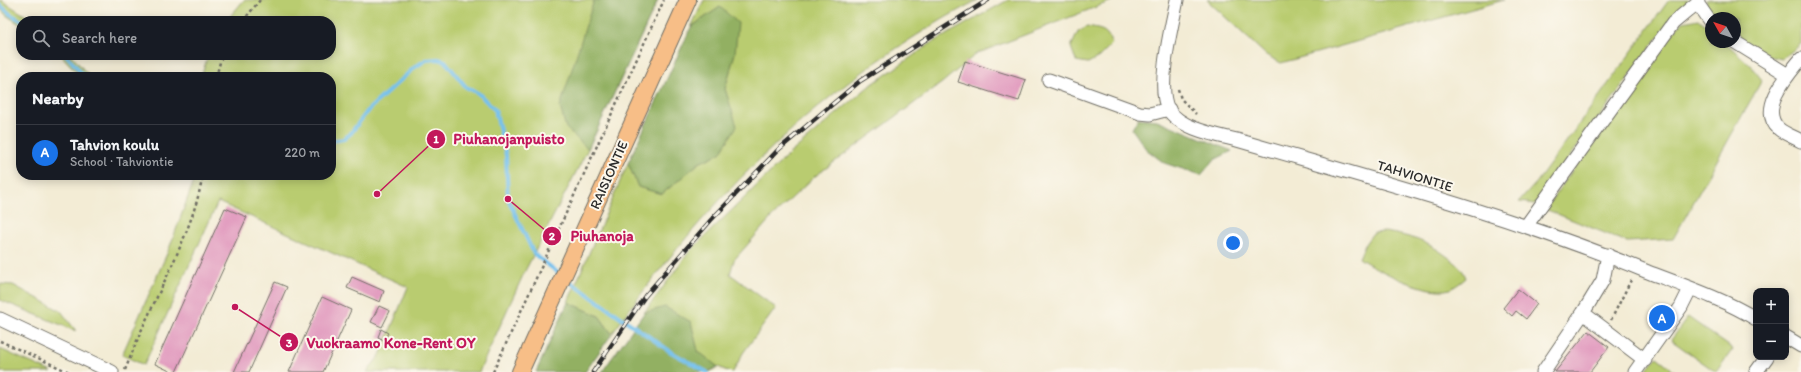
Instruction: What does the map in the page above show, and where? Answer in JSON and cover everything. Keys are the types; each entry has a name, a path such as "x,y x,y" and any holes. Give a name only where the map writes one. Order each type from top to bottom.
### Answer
{"main road":[{"name":"RAISIONTIE","path":"520,372 688,0"}],"street":[{"path":"1049,80 1140,113 1150,114 1169,109 1165,96 1164,75 1177,0"},
{"path":"1526,226 1673,23 1698,2 1705,14"},
{"path":"1741,46 1788,75"},
{"path":"1801,58 1788,75 1771,105 1770,114 1773,122 1780,129 1801,141"},
{"name":"TAHVIONTIE","path":"1169,109 1185,123 1208,132 1526,226 1608,255 1753,317"},
{"path":"1543,372 1583,313 1603,280 1608,255"},
{"path":"1635,372 1681,308 1690,289"},
{"path":"1583,313 1645,360"},
{"path":"0,319 112,372"},
{"path":"1789,339 1801,346"},
{"path":"1756,372 1765,360"}],"path":[{"path":"247,16 260,0"},
{"path":"493,372 664,0"},
{"path":"217,72 221,60"},
{"path":"1177,86 1181,99 1187,107 1198,115"},
{"path":"124,372 148,316 181,248 200,195 202,180"},
{"path":"1606,330 1638,267"},
{"path":"0,341 69,372"}],"green space":[{"path":"1,0 26,16 16,16 16,22 0,9"},
{"path":"244,0 658,0 588,149 524,273 479,372 367,372 380,355 408,287 218,202 144,365 122,355 169,249 194,180 336,180 336,72 203,72 206,60 336,60 336,16 230,16"},
{"path":"594,0 658,0 588,149 566,128 560,107"},
{"path":"704,0 978,0 917,35 856,77 778,142 741,178 674,253 612,334 599,316 568,302 628,163 638,187 662,194 699,163 720,153 736,126 725,89 735,53 720,7 691,27"},
{"path":"1008,0 1114,0 976,54 943,82 814,177 771,218 734,260 730,274 776,308 743,353 733,372 719,367 700,353 691,322 644,313 689,252 788,155 868,87 930,44"},
{"path":"1207,0 1504,0 1281,63 1266,55"},
{"path":"1669,0 1689,0 1657,39 1535,204 1519,202 1537,182"},
{"path":"1706,0 1801,0 1801,44 1782,59 1760,54 1741,40 1741,12 1712,12 1707,7"},
{"path":"720,7 738,23 735,53 725,89 737,126 720,153 699,163 662,194 638,187 628,163 691,27"},
{"path":"1699,19 1705,24 1705,48 1732,48 1751,66 1762,80 1673,239 1627,242 1545,209 1662,45 1683,22"},
{"path":"1087,27 1106,33 1112,44 1099,57 1088,63 1076,61 1071,47 1078,32"},
{"path":"66,60 75,60 86,72 76,72"},
{"path":"1138,118 1157,120 1232,151 1214,160 1201,175 1164,163 1146,149 1132,129"},
{"path":"1385,232 1410,237 1433,247 1457,264 1463,271 1466,278 1456,286 1445,290 1424,288 1400,280 1359,258 1365,244 1373,233"},
{"path":"0,284 13,285 61,311 76,331 0,300"},
{"path":"568,302 599,316 612,334 585,372 536,372"},
{"path":"665,307 691,322 698,351 718,367 708,372 602,372 644,313"},
{"path":"1688,317 1733,349 1716,372 1671,340"},
{"path":"0,349 52,372 0,372"},
{"path":"1657,357 1676,372 1645,372"}],"building":[{"path":"965,61 1026,80 1019,101 958,82"},
{"path":"225,208 247,217 176,372 172,372 155,364"},
{"path":"352,277 384,291 380,302 347,288"},
{"path":"275,282 287,287 249,372 234,372"},
{"path":"1518,289 1537,304 1526,319 1516,311 1512,316 1503,308"},
{"path":"322,297 351,310 323,372 289,372"},
{"path":"379,306 390,311 382,327 371,322"},
{"path":"381,329 388,333 384,340 378,337"},
{"path":"1588,331 1609,347 1590,372 1555,372"}],"waterway":[{"path":"0,5 16,18"},
{"path":"336,140 344,139 351,133 369,109 415,67 426,60 438,59 445,61 466,87 478,93 495,110 506,155 508,199 534,254 561,275"},
{"path":"70,60 81,72"},
{"path":"566,279 671,352 707,372"}],"railway":[{"path":"593,372 645,296 711,220 778,150 860,81 988,0"}],"place":[{"name":"Piuhanojanpuisto","path":"377,194"},
{"name":"Piuhanoja","path":"508,199"},
{"name":"Vuokraamo Kone-Rent OY","path":"235,307"},
{"name":"Tahvion koulu","path":"1662,318"}]}
